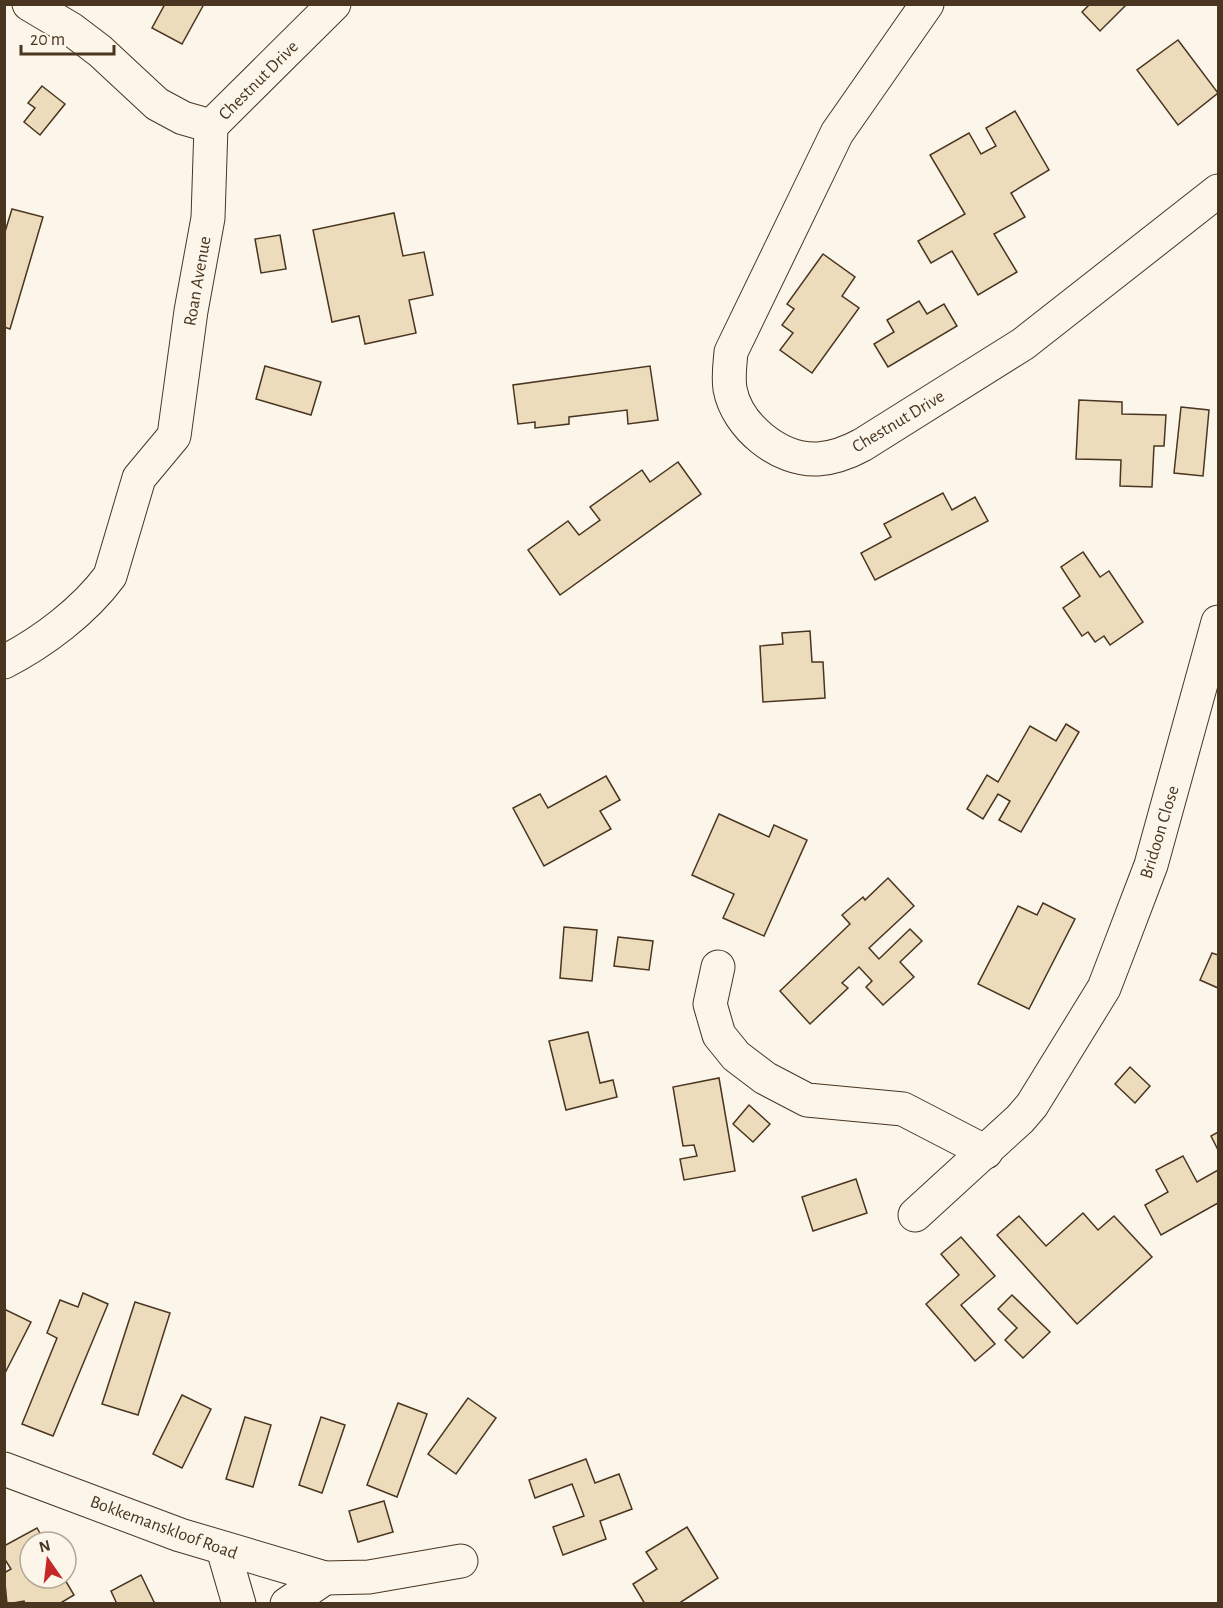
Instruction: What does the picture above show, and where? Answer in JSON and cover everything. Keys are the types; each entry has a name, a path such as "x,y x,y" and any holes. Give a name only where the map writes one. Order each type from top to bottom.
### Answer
{"street":[{"name":"Chestnut Drive","path":"29,4 70,28 100,51 157,104 183,118 212,126 334,4"},
{"name":"Chestnut Drive","path":"927,4 837,133 731,351 730,389 735,405 752,429 771,445 782,451 817,459 842,454 862,445 1023,344 1218,191"},
{"name":"Roan Avenue","path":"4,662 47,636 89,600 110,576 140,478 174,436 191,311 208,218 212,126"},
{"name":"Bridoon Close","path":"915,1215 1005,1136 1032,1105 1104,988 1205,719 1218,622"},
{"path":"718,967 710,1004 719,1035 736,1056 765,1078 807,1100 831,1104 889,1105 903,1109 986,1152"},
{"name":"Bokkemanskloof Road","path":"4,1469 180,1535 325,1578 369,1576 461,1561"},
{"path":"223,1548 239,1604"},
{"path":"287,1604 325,1578"}],"building":[{"path":"165,4 204,4 182,44 152,28"},
{"path":"1090,4 1127,4 1100,31 1082,12"},
{"path":"1178,40 1218,93 1178,125 1137,70"},
{"path":"42,86 65,104 40,135 24,122 35,108 28,103"},
{"path":"1015,111 1049,170 1011,193 1025,217 994,234 1017,272 978,295 952,251 931,263 918,241 965,214 930,155 969,133 981,154 996,146 986,128"},
{"path":"12,209 43,217 10,329 4,327 4,235"},
{"path":"394,213 403,256 424,252 433,295 409,300 416,333 365,344 359,316 332,322 313,230"},
{"path":"280,235 286,269 261,273 255,239"},
{"path":"823,254 855,277 842,296 859,308 812,373 780,350 793,333 782,325 794,309 787,304"},
{"path":"919,301 927,314 944,304 957,326 888,367 874,344 894,332 887,320"},
{"path":"265,366 321,382 311,415 256,399"},
{"path":"650,366 658,420 628,424 627,410 569,417 569,424 535,428 535,422 518,424 513,385"},
{"path":"1079,400 1122,402 1122,414 1166,415 1164,446 1154,446 1152,487 1120,486 1121,460 1076,459"},
{"path":"1181,407 1209,410 1203,476 1174,473"},
{"path":"678,462 701,494 560,595 528,550 568,521 579,535 600,520 590,507 642,470 650,482"},
{"path":"943,493 952,510 975,497 988,521 875,580 861,553 891,537 884,524"},
{"path":"1083,552 1100,577 1109,571 1143,622 1110,645 1104,636 1095,642 1088,632 1082,636 1063,608 1080,596 1061,567"},
{"path":"810,631 812,662 823,662 825,698 763,702 760,646 783,644 782,633"},
{"path":"1066,724 1079,732 1021,832 999,820 1010,801 998,794 983,819 967,809 987,775 998,782 1030,726 1056,741"},
{"path":"606,776 620,800 600,811 611,829 544,866 513,808 540,794 548,808"},
{"path":"719,814 769,837 774,825 807,840 764,936 723,918 734,894 692,875"},
{"path":"888,878 914,906 869,948 879,959 910,929 922,941 900,962 914,977 883,1005 866,987 872,981 859,967 842,983 848,988 810,1024 780,991 850,924 842,915 863,897 865,900"},
{"path":"1043,903 1075,919 1029,1009 978,984 1018,906 1037,915"},
{"path":"564,927 597,930 592,981 560,978"},
{"path":"618,937 653,941 649,970 614,966"},
{"path":"1212,953 1218,955 1218,988 1200,980"},
{"path":"588,1032 600,1083 613,1080 617,1097 566,1110 549,1041"},
{"path":"1130,1067 1150,1086 1135,1103 1115,1084"},
{"path":"719,1078 735,1171 684,1180 680,1159 697,1156 694,1145 683,1146 673,1087"},
{"path":"749,1105 770,1124 753,1142 733,1124"},
{"path":"1218,1132 1218,1150 1211,1136"},
{"path":"1183,1156 1197,1182 1218,1170 1218,1203 1161,1235 1145,1205 1168,1192 1156,1170"},
{"path":"856,1179 867,1213 813,1231 802,1197"},
{"path":"1083,1213 1098,1230 1114,1216 1152,1257 1077,1324 997,1235 1019,1216 1046,1246"},
{"path":"961,1237 995,1276 961,1305 995,1344 975,1361 926,1304 959,1275 941,1254"},
{"path":"83,1293 108,1304 53,1436 22,1424 57,1338 47,1333 60,1300 78,1307"},
{"path":"1012,1295 1050,1332 1023,1358 1005,1340 1017,1328 998,1309"},
{"path":"135,1302 170,1313 138,1415 102,1404"},
{"path":"4,1309 31,1322 4,1375"},
{"path":"182,1395 211,1409 182,1468 153,1454"},
{"path":"468,1398 496,1418 456,1474 428,1454"},
{"path":"398,1403 427,1414 397,1497 367,1485"},
{"path":"245,1417 271,1425 253,1487 226,1479"},
{"path":"321,1417 345,1425 322,1493 299,1485"},
{"path":"586,1459 595,1483 619,1474 632,1509 600,1521 606,1539 563,1555 553,1527 584,1516 572,1484 535,1498 529,1480"},
{"path":"384,1501 393,1532 358,1542 349,1511"},
{"path":"687,1527 718,1578 678,1604 645,1604 633,1584 657,1569 646,1552"},
{"path":"18,1538 18,1590 71,1590 74,1595 59,1604 25,1604 24,1601 7,1604 4,1573 11,1569 4,1558 4,1546"},
{"path":"141,1575 155,1604 117,1604 111,1591"}]}
